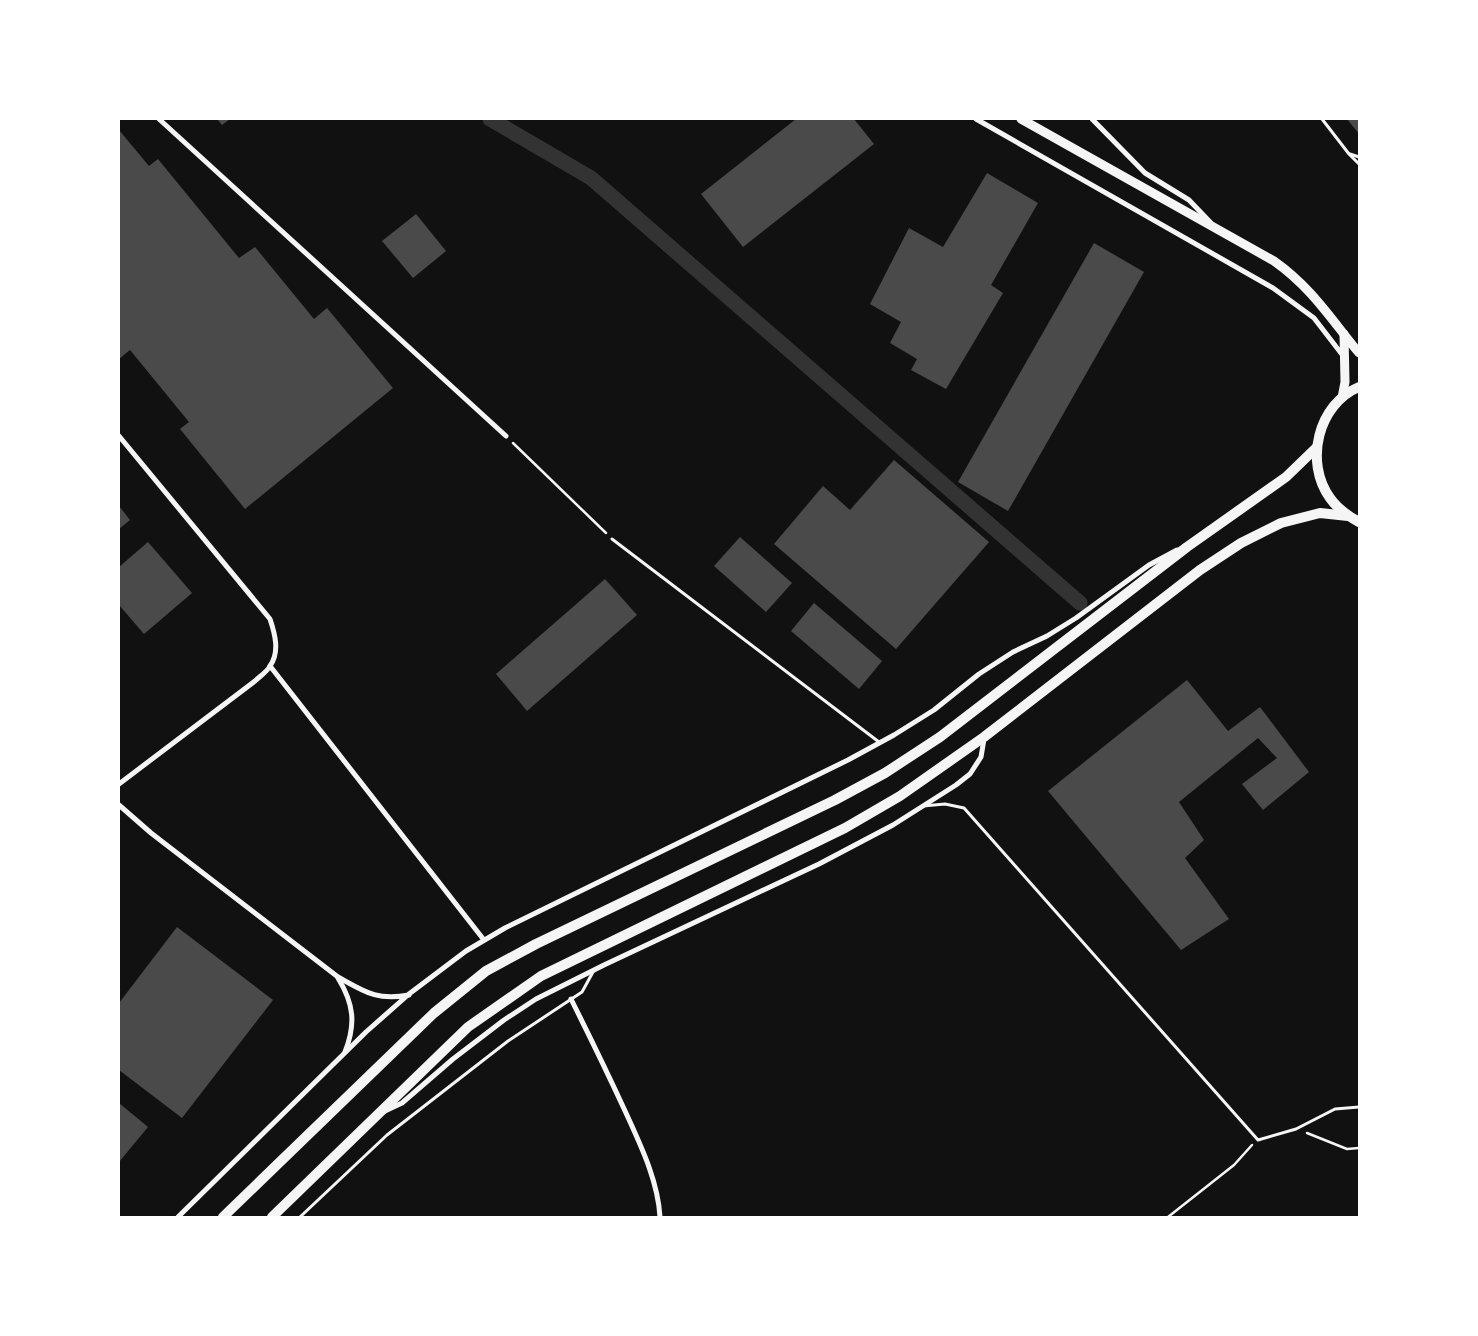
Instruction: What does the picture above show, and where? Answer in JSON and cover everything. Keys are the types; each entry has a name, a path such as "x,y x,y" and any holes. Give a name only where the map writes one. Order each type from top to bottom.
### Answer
{"main road":[{"path":"1021,119 1274,261 1291,273 1321,304 1359,353"},
{"path":"1342,398 1345,382 1344,334"},
{"path":"1359,387 1342,398 1329,412 1320,429 1316,448 1318,474 1330,498 1348,516 1359,522"},
{"path":"222,1217 434,1013 486,972 536,944 835,800 885,773 940,737 1199,538 1286,477 1316,448"},
{"path":"272,1217 468,1028 541,976 845,828 900,796 984,737 1200,570 1241,543 1281,523 1320,513 1348,516"}],"street":[{"path":"159,119 506,436"},
{"path":"976,119 1274,288 1314,318 1344,358"},
{"path":"1092,119 1144,173 1189,200 1216,229"},
{"path":"119,436 270,619 276,635 276,653 270,666 256,680 119,784"},
{"path":"178,1217 366,1032 410,994 466,951 607,877 848,760 894,735 934,710 979,674 1013,652 1048,636 1149,565 1199,538"},
{"path":"270,666 484,940"},
{"path":"380,1114 402,1104 453,1059 504,1020 536,999 819,864 893,824 956,785 970,774 981,757 984,737"},
{"path":"119,805 151,833 338,977 379,997 395,998 410,994"},
{"path":"338,977 347,991 352,1010 351,1037 343,1056"},
{"path":"571,999 638,1139 655,1185 660,1217"}],"lane":[{"path":"1322,119 1359,164"},
{"path":"1349,154 1359,157"},
{"path":"612,539 879,742"},
{"path":"920,807 945,804 964,808 1258,1140 1296,1129 1335,1109 1359,1107"},
{"path":"300,1217 394,1130 508,1041 582,992 594,970"}],"path":[{"path":"506,436 612,539"},
{"path":"1296,1129 1347,1149 1359,1148"},
{"path":"1168,1217 1234,1166 1258,1140"}],"building":[{"path":"217,119 230,119 222,125"},
{"path":"796,119 854,119 874,144 743,247 701,194"},
{"path":"1347,119 1359,119 1359,134"},
{"path":"119,130 149,166 158,159 239,258 255,247 314,319 327,308 393,388 245,509 180,429 189,422 130,350 119,359"},
{"path":"987,173 1038,203 991,285 1003,293 946,389 911,370 917,359 890,343 901,322 870,304 909,228 943,247"},
{"path":"416,214 446,251 413,278 382,241"},
{"path":"1094,243 1144,272 1008,511 958,482"},
{"path":"894,460 989,542 896,649 774,544 823,486 850,510"},
{"path":"119,506 130,520 119,529"},
{"path":"740,537 792,583 766,612 714,566"},
{"path":"148,542 192,593 144,634 119,605 119,567"},
{"path":"605,579 637,615 527,711 496,674"},
{"path":"814,603 882,661 859,689 791,631"},
{"path":"1187,680 1228,731 1260,707 1309,772 1263,810 1242,784 1277,758 1258,738 1179,802 1204,840 1185,858 1229,919 1181,950 1048,791"},
{"path":"177,927 273,1000 182,1118 119,1070 119,1003"},
{"path":"119,1103 148,1127 119,1162"}],"waterway":[{"path":"490,119 591,178 1080,603"}]}
